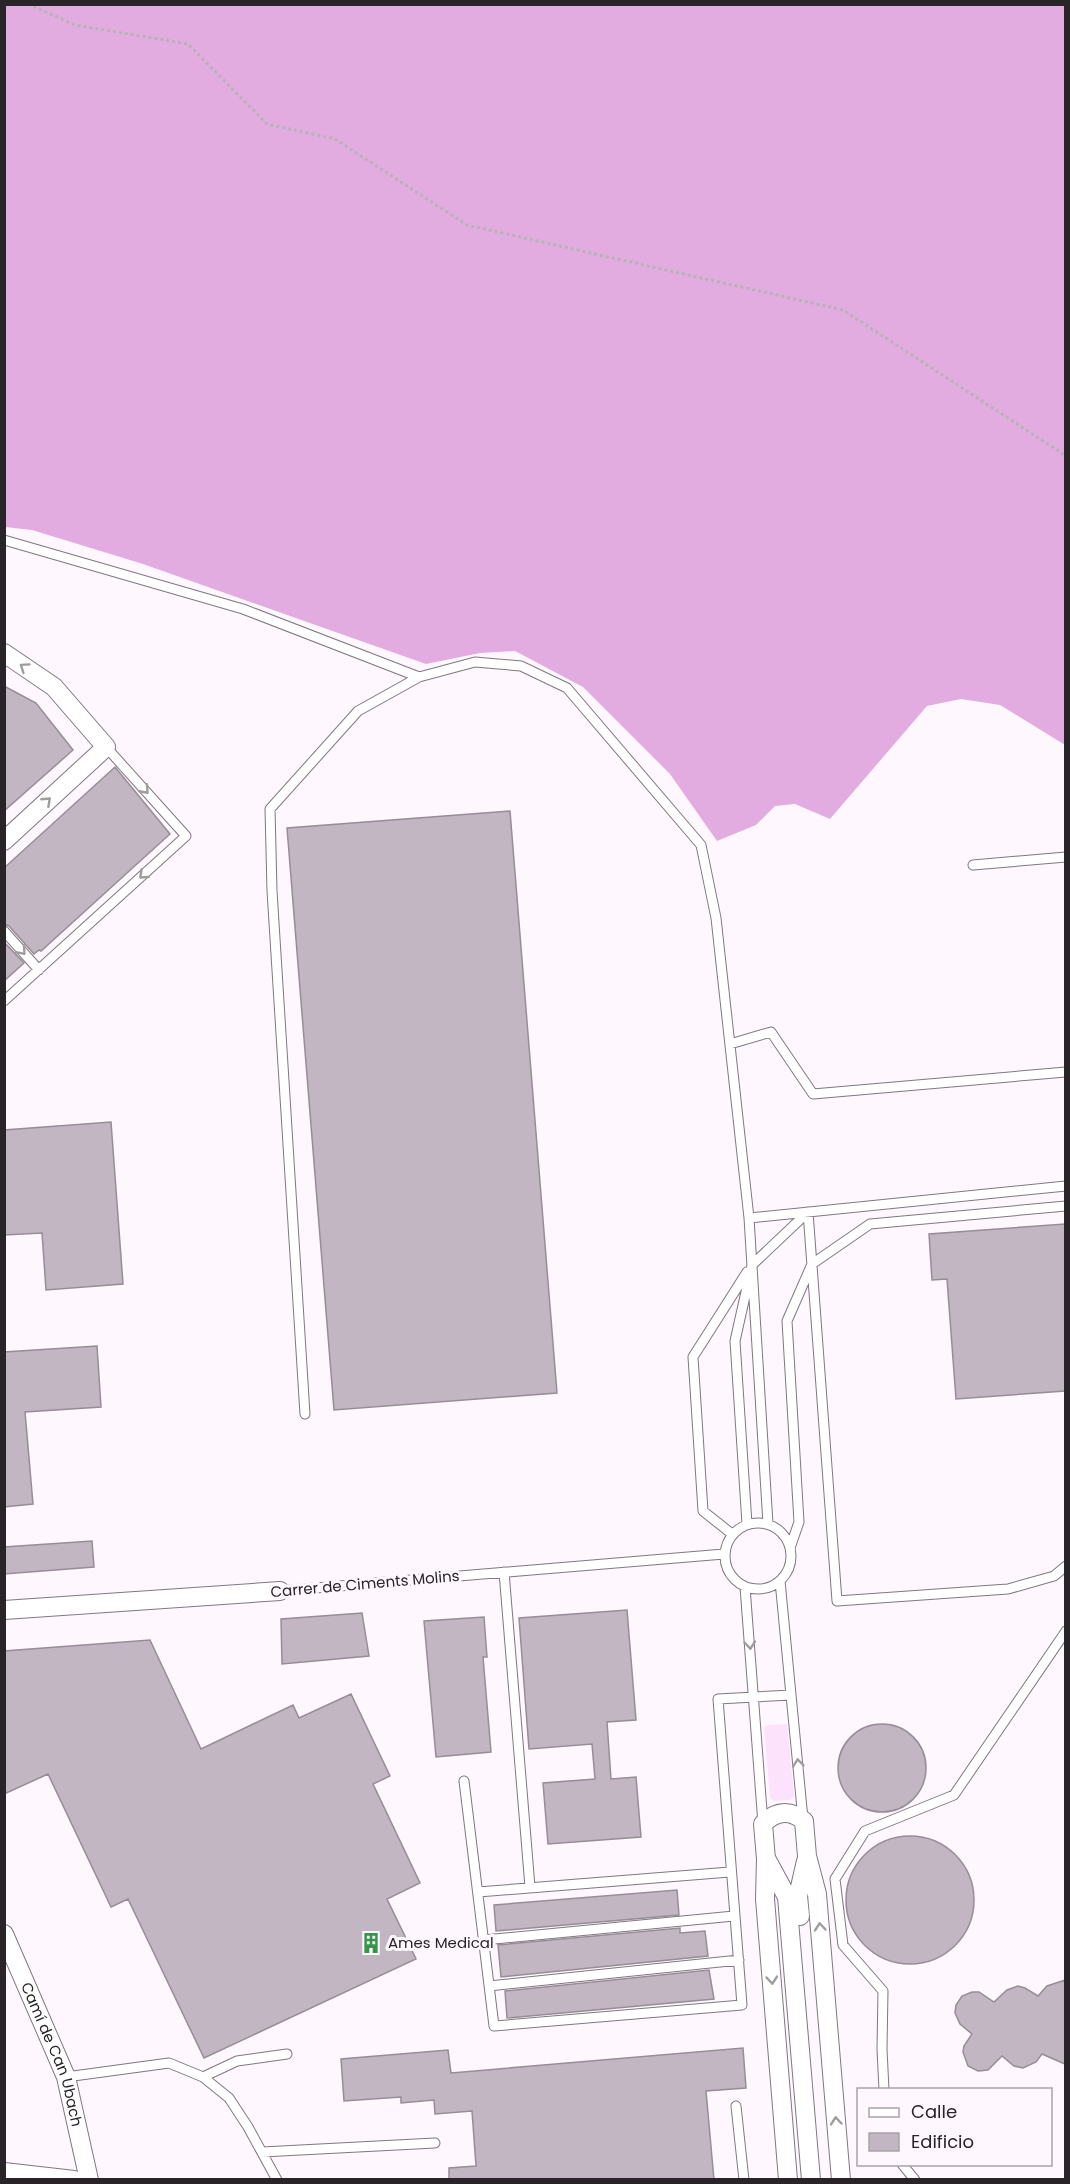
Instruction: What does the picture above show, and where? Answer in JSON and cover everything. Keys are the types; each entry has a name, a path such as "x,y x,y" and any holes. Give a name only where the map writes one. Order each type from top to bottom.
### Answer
{"street":[{"path":"4,653 54,687 106,747 4,841"},
{"name":"Carrer de Ciments Molins","path":"4,1610 280,1591"},
{"path":"788,2180 765,1899 764,1824 769,1818 784,1813 793,1814 804,1821 807,1856 817,1894 841,2180"},
{"path":"807,1856 798,1896 821,2180"},
{"path":"766,1859 787,1897 811,2180"},
{"name":"Camí de Can Ubach","path":"4,1934 66,2077 89,2180"},
{"path":"4,2172 74,2180"}],"lane":[{"path":"4,540 243,609 419,677"},
{"path":"305,1414 272,891 270,809 358,711 419,677 475,662 521,666 567,688 701,845 716,918 749,1218 768,1524"},
{"path":"4,1001 186,836 106,747"},
{"path":"973,865 1065,857"},
{"path":"4,931 39,970"},
{"path":"730,1044 771,1032 813,1094 1065,1072"},
{"path":"749,1218 1065,1186"},
{"path":"790,1548 799,1522 787,1321 812,1264 870,1224 1065,1206"},
{"path":"808,1212 837,1601 1008,1589 1054,1576 1065,1566"},
{"path":"732,1534 703,1511 693,1357 752,1265 808,1212"},
{"path":"747,1524 735,1341 752,1265"},
{"path":"747,1524 768,1524 777,1528 785,1537 790,1548 791,1560 787,1572 780,1581 761,1590 745,1587 731,1576 726,1566 724,1554 732,1534 747,1524"},
{"name":"Carrer de Ciments Molins","path":"280,1591 724,1554"},
{"path":"504,1572 530,1887"},
{"path":"780,1581 804,1821"},
{"path":"745,1587 764,1824"},
{"path":"884,2088 883,1991 843,1945 835,1879 866,1831 954,1795 1065,1631"},
{"path":"464,1781 494,2026 742,2005 718,1699 791,1695"},
{"path":"478,1892 730,1872"},
{"path":"484,1940 734,1916"},
{"path":"489,1986 739,1960"},
{"path":"203,2077 237,2061 287,2054"},
{"path":"66,2077 169,2063 203,2077 229,2098 277,2180"},
{"path":"736,2106 744,2180"},
{"path":"262,2152 435,2143"},
{"path":"904,2166 915,2180"}],"path":[{"path":"28,4 75,25 188,44 267,124 335,139 467,225 843,310 1065,456"}],"shaded area":[{"path":"4,5 1065,5 1065,745 1000,705 961,699 927,706 830,819 795,804 775,806 756,825 717,841 670,774 583,687 515,651 480,653 426,664 143,564 32,530 5,527"},
{"path":"787,1724 794,1796 790,1800 774,1801 770,1798 764,1727"}],"building":[{"path":"4,686 36,703 73,750 4,811"},
{"path":"115,767 170,834 41,951 34,954 9,926 4,924 4,868"},
{"path":"510,811 557,1393 334,1410 287,828"},
{"path":"4,942 24,963 4,981"},
{"path":"111,1122 123,1284 46,1290 42,1233 4,1235 4,1130"},
{"path":"1065,1224 1065,1391 956,1399 947,1279 932,1280 929,1234"},
{"path":"97,1346 101,1407 25,1412 33,1504 4,1507 4,1352"},
{"path":"92,1541 94,1567 4,1574 4,1547"},
{"path":"627,1610 636,1720 607,1722 611,1779 636,1777 641,1837 548,1844 543,1783 595,1779 592,1744 529,1749 519,1618"},
{"path":"362,1613 369,1656 282,1664 281,1619"},
{"path":"484,1617 487,1657 483,1657 491,1752 436,1757 424,1621"},
{"path":"150,1640 201,1749 293,1705 299,1718 351,1694 390,1776 373,1784 420,1883 387,1899 416,1959 204,2058 128,1899 111,1907 48,1774 4,1794 4,1651"},
{"path":"882,1724 899,1727 913,1737 923,1751 926,1768 923,1785 913,1799 899,1809 882,1812 865,1809 851,1799 841,1785 838,1768 841,1751 851,1737 865,1727"},
{"path":"910,1836 935,1841 955,1855 969,1875 974,1900 969,1925 955,1945 935,1959 910,1964 885,1959 865,1945 851,1925 846,1900 851,1875 865,1855 885,1841"},
{"path":"677,1890 679,1915 496,1931 494,1905"},
{"path":"680,1928 680,1933 705,1931 708,1956 501,1977 498,1945"},
{"path":"709,1970 714,1999 507,2018 505,1991"},
{"path":"1065,1980 1065,2064 1042,2054 1036,2062 1023,2068 1014,2066 1002,2056 988,2070 978,2071 968,2066 963,2052 972,2034 960,2024 955,2013 956,2005 962,1996 979,1992 994,2002 1007,1990 1018,1986 1038,1996 1047,1986"},
{"path":"743,2048 746,2088 706,2091 714,2180 449,2180 449,2168 476,2166 472,2111 435,2114 434,2100 401,2103 401,2097 344,2101 341,2059 448,2050 451,2073"}],"place":[{"name":"Ames Medical","path":"371,1943"}]}
